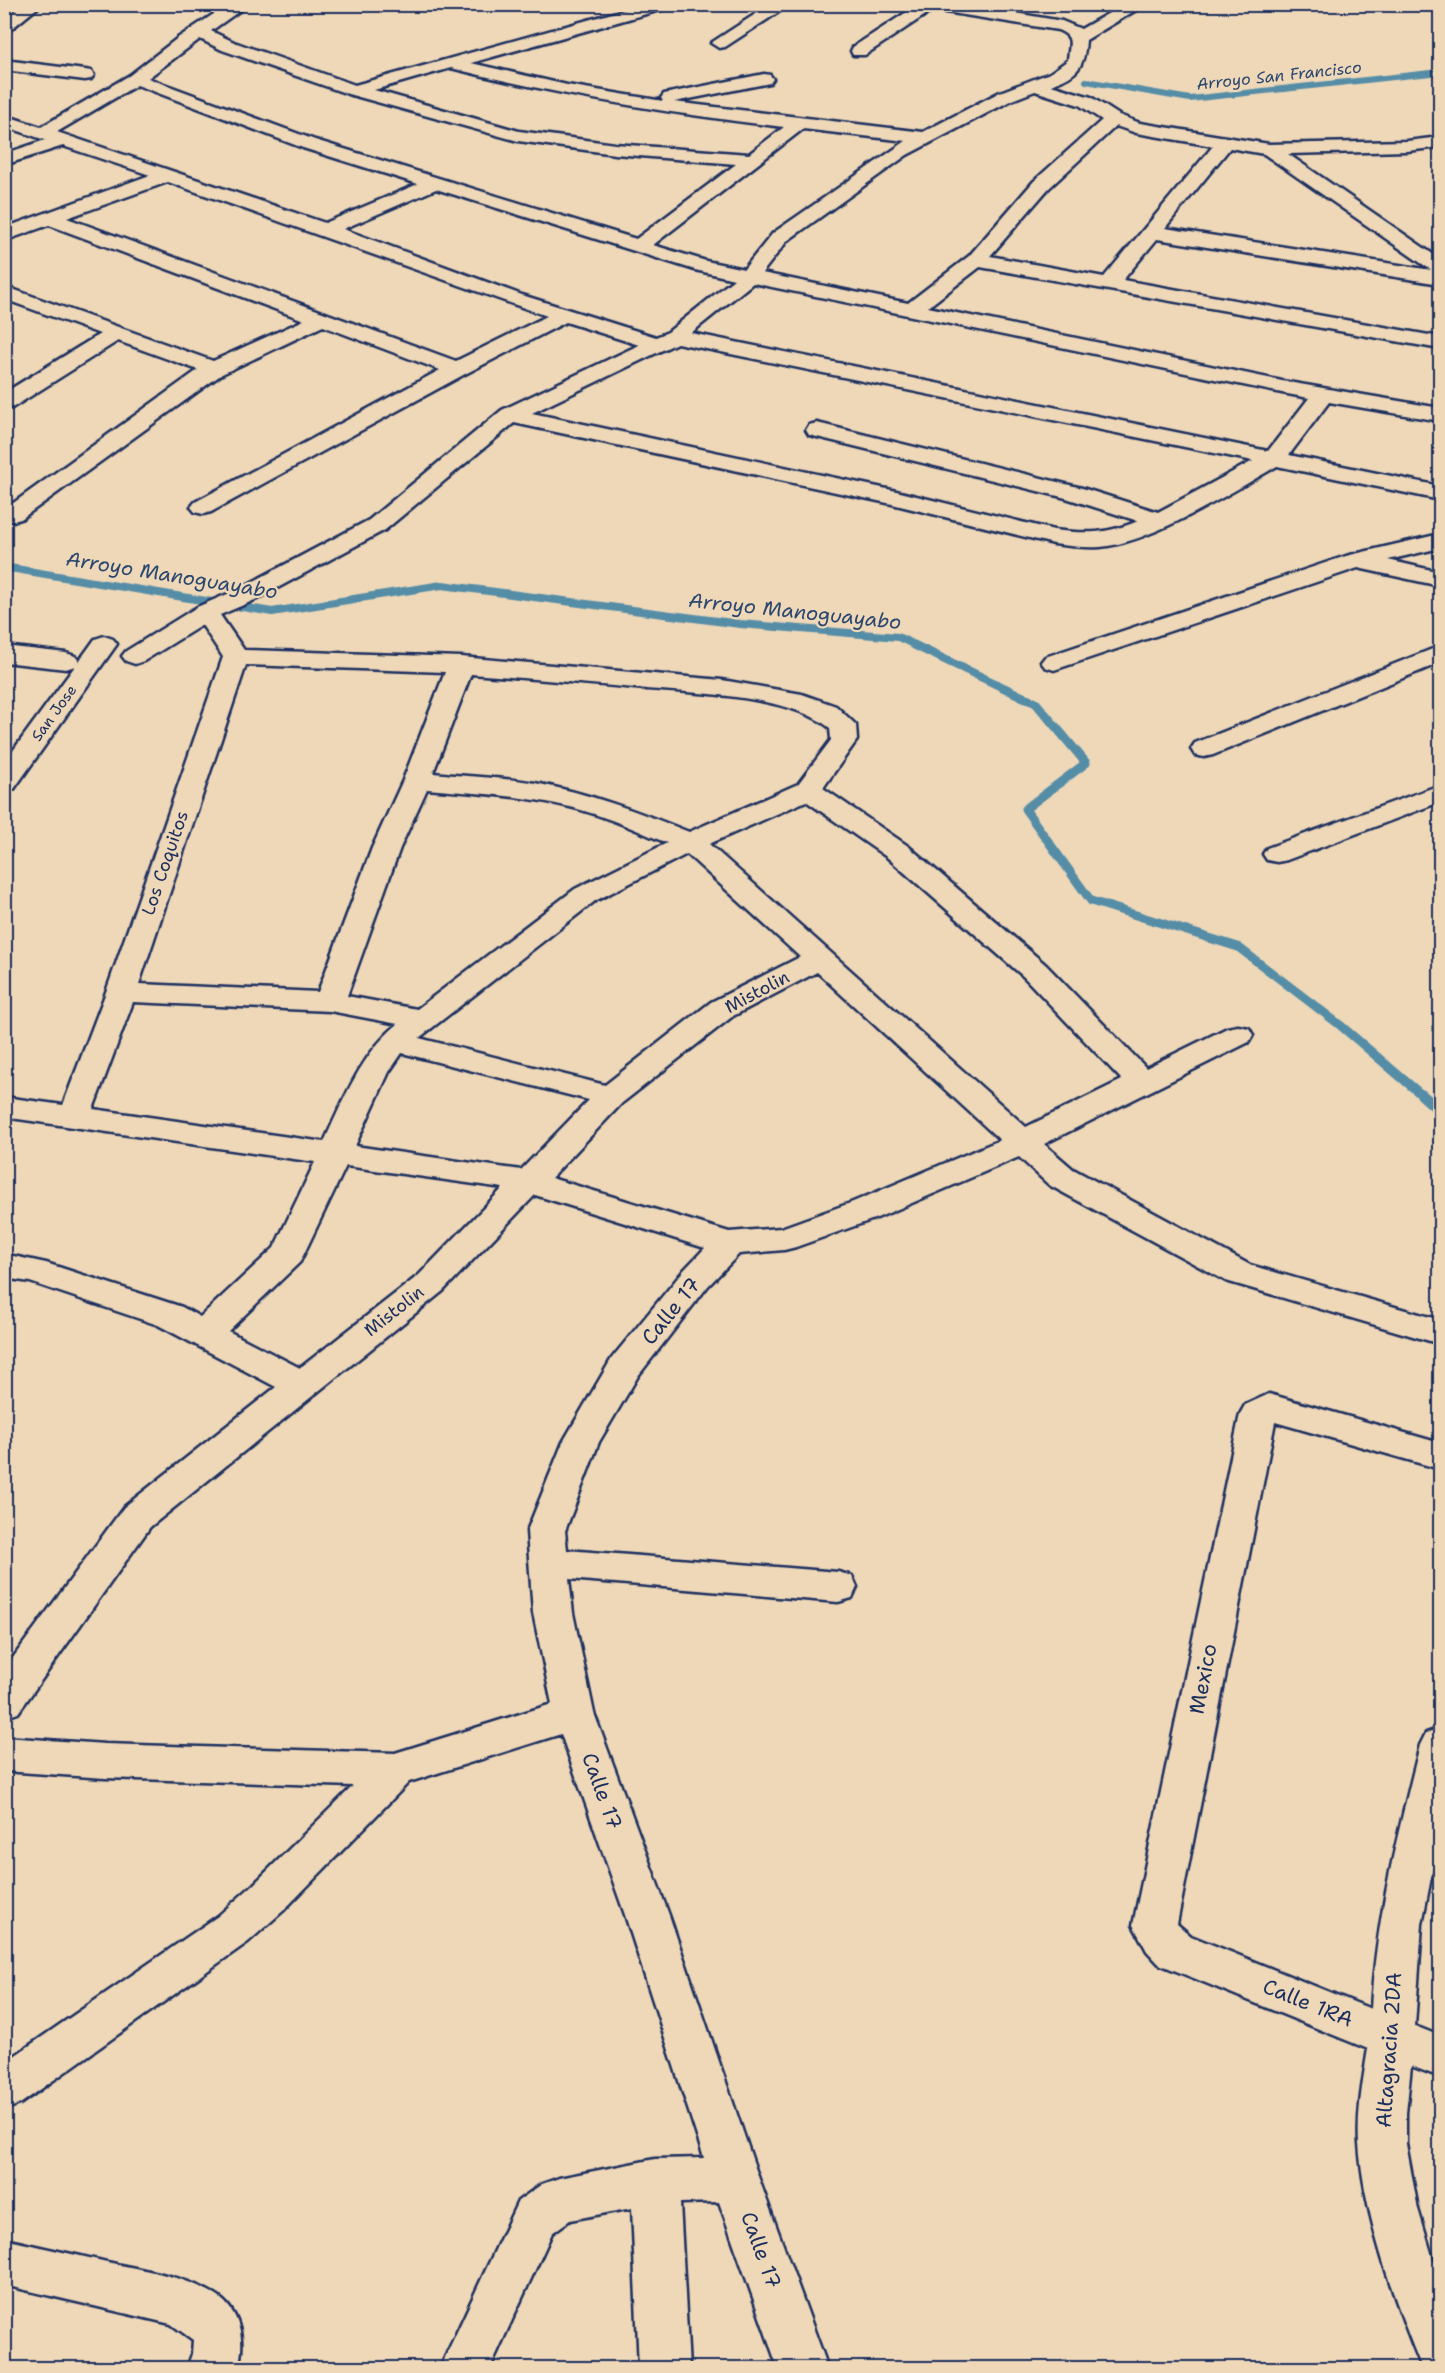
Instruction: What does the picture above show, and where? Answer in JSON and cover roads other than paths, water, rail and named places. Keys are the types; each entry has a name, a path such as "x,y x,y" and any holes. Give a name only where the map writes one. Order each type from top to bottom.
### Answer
{"street":[{"path":"4,27 34,4"},
{"path":"44,133 136,79 241,4"},
{"path":"354,90 665,4"},
{"path":"719,43 783,4"},
{"path":"135,656 206,612 246,595 377,525 510,415 666,340 748,277 780,237 902,151 1006,96 1056,76 1076,62 1078,38 1074,31 1062,26 928,4 859,51"},
{"path":"1078,38 1138,4"},
{"path":"199,32 228,45 354,90 518,136 615,149 753,160"},
{"path":"450,63 492,75 645,103 926,138"},
{"path":"4,65 85,75"},
{"path":"136,79 309,144 639,246 748,277 1323,395 1440,414"},
{"path":"645,103 764,79"},
{"path":"1033,85 1085,101 1113,119 1136,128 1269,149 1407,146 1440,142"},
{"path":"911,310 976,260 1041,184 1102,132 1113,119"},
{"path":"4,120 564,315 666,340 1440,493"},
{"path":"639,246 800,123"},
{"path":"4,160 62,140"},
{"path":"1109,284 1225,142"},
{"path":"1407,146 1432,163"},
{"path":"1269,149 1440,268"},
{"path":"4,235 166,176"},
{"path":"325,230 435,183"},
{"path":"51,219 457,369"},
{"path":"1151,232 1440,278"},
{"path":"976,260 1440,343"},
{"path":"4,292 214,369"},
{"path":"203,507 457,369 564,315"},
{"path":"13,514 214,369 320,320"},
{"path":"4,403 117,333"},
{"path":"510,415 892,497 1054,537 1102,540 1129,533 1160,520 1274,459 1323,395"},
{"path":"817,430 1074,493 1160,520"},
{"path":"1054,662 1355,561 1440,541"},
{"path":"1355,561 1440,579"},
{"path":"203,1334 288,1254 374,1070 395,1042 585,895 690,842 808,790 844,740 843,725 827,712 793,700 722,688 461,665 236,657 206,612"},
{"name":"San Jose","path":"4,783 104,644"},
{"path":"4,654 66,661"},
{"path":"1204,748 1440,654"},
{"name":"Los Coquitos","path":"74,1118 121,992 236,657"},
{"path":"330,1002 386,848 417,780 461,665"},
{"path":"417,780 533,791 570,799 603,808 690,842 1061,1177 1238,1273 1440,1332"},
{"path":"808,790 898,852 1026,964 1141,1081"},
{"path":"1277,854 1440,793"},
{"name":"Mistolin","path":"4,1702 137,1517 430,1283 610,1096 722,1009 820,959"},
{"path":"121,992 330,1002 423,1019"},
{"path":"4,1107 526,1181 729,1243 784,1239 865,1210 1023,1143 1141,1081 1238,1035"},
{"path":"395,1042 610,1096"},
{"name":"Calle 17","path":"729,1243 696,1278 625,1367 581,1443 546,1531 553,1612 574,1713 647,1915 735,2179 803,2368"},
{"path":"4,1266 34,1271 170,1316 301,1384"},
{"name":"Mexico","path":"1175,1950 1162,1938 1155,1925 1258,1414 1269,1407 1440,1456"},
{"path":"549,1563 838,1587"},
{"path":"4,1754 105,1761 395,1770 574,1713"},
{"name":"Altagracia 2DA","path":"1440,1745 1413,1859 1397,1949 1392,2036 1383,2098 1384,2159 1405,2254 1440,2352"},
{"path":"4,2090 233,1929 268,1898 395,1770"},
{"name":"Calle 1RA","path":"1175,1950 1440,2057"},
{"path":"465,2368 535,2217 559,2200 654,2181 735,2179"},
{"path":"654,2181 664,2368"},
{"path":"4,2262 171,2300 202,2315 214,2328 219,2341 217,2357 212,2368"}],"waterway":[{"name":"Arroyo San Francisco","path":"1086,81 1190,99 1440,72"},
{"name":"Arroyo Manoguayabo","path":"4,567 272,612 442,585 740,624 898,637 917,646"},
{"name":"Arroyo Manoguayabo","path":"914,645 1036,703 1086,763 1025,809 1091,901 1238,947 1340,1025 1424,1097"},
{"name":"Arroyo Manoguayabo","path":"1422,1095 1440,1111"}]}
